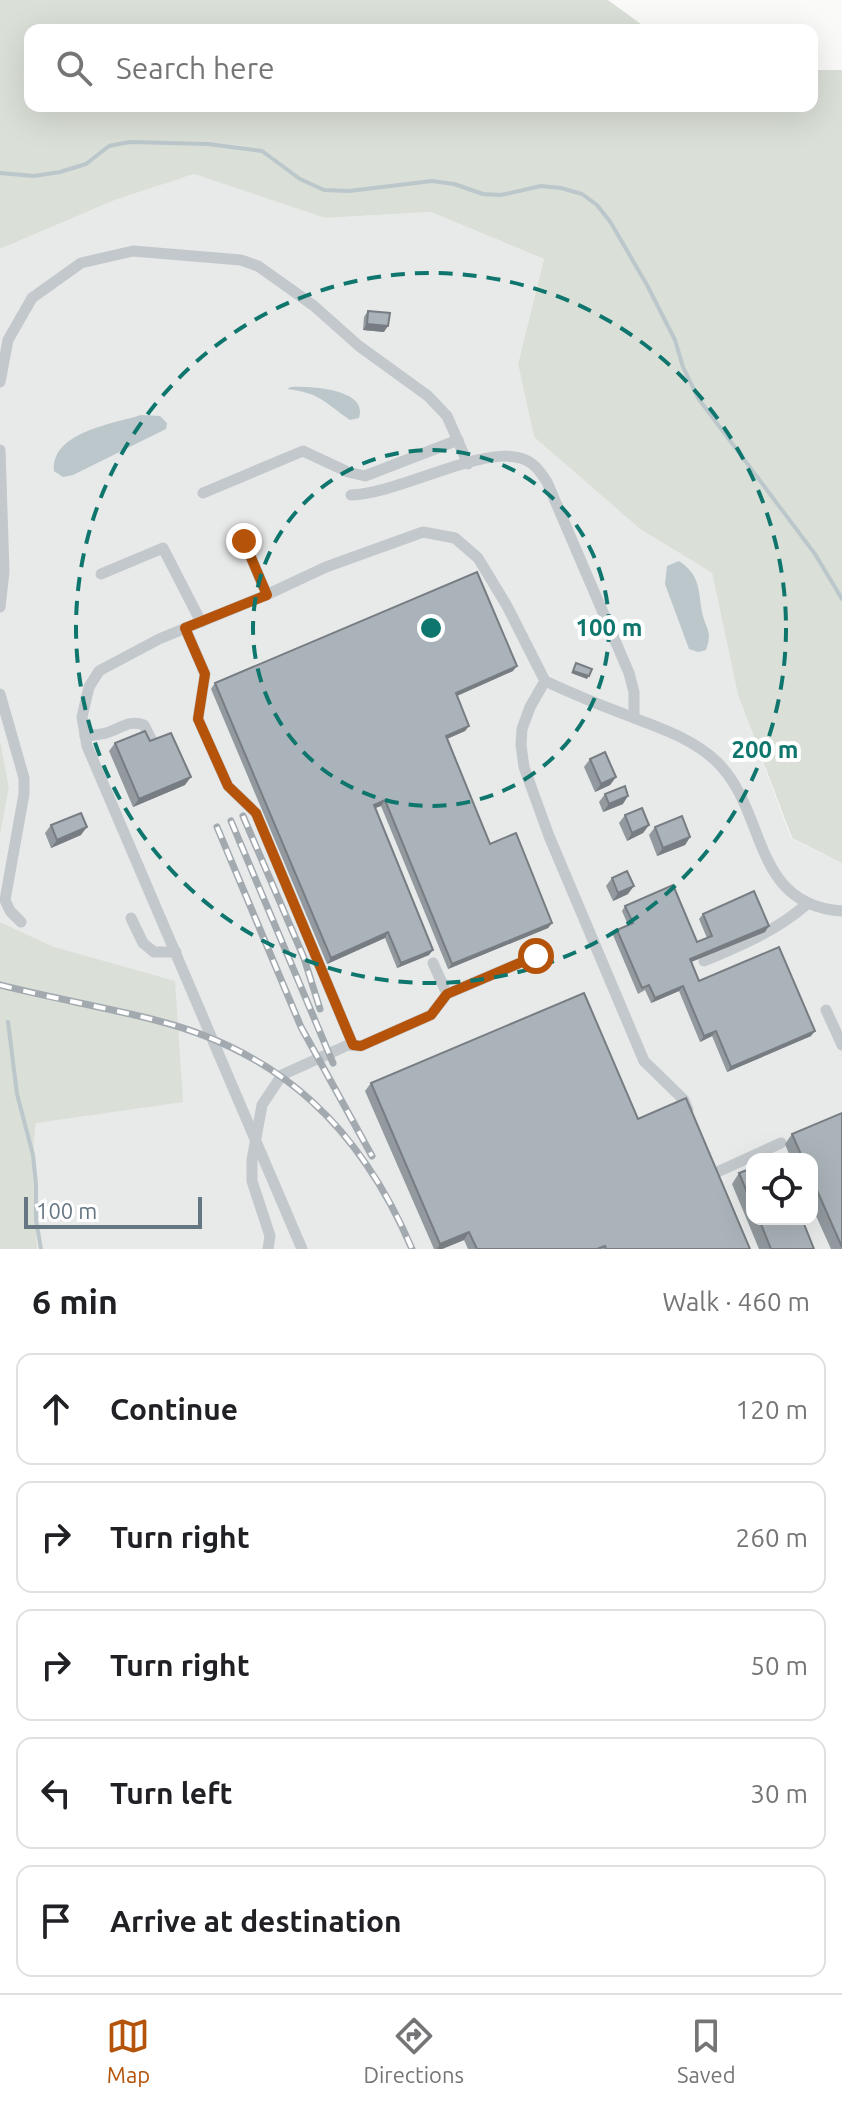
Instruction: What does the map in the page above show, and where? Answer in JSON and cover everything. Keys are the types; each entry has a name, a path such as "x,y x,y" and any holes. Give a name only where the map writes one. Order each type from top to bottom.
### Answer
{"lane":[{"path":"0,382 8,340 32,298 81,263 133,251 241,260 258,266 314,306 359,346 428,396 447,416 468,464"},
{"path":"203,493 303,451 348,472 365,476 458,440"},
{"path":"0,450 4,572 0,607"},
{"path":"351,495 369,495 495,457 518,457 535,465 547,482 629,673 634,692 634,718"},
{"path":"302,1249 87,746 82,717 89,687 99,671 185,628 326,567 423,532 455,538 478,558 507,606 545,681 704,750 720,764 739,791 759,842 786,890 807,904 842,911"},
{"path":"244,541 267,595"},
{"path":"101,574 163,548 201,622"},
{"path":"185,628 205,674 198,719 228,786 256,813 353,1045"},
{"path":"545,681 522,729 524,767 549,836 644,1061 684,1100 696,1129"},
{"path":"0,694 24,778 24,794 5,900 10,911 21,922"},
{"path":"85,736 107,733 137,722 144,725 154,745"},
{"path":"704,961 786,923 807,904"},
{"path":"131,918 143,943 154,952 176,952"},
{"path":"268,1249 270,1236 252,1181 255,1137 262,1105 282,1075 348,1045 361,1046 431,1015 447,994 536,956"},
{"path":"433,963 447,994"},
{"path":"826,1010 842,1045"},
{"path":"715,1173 781,1143"},
{"path":"709,1158 720,1186"}],"shaded area":[{"path":"0,0 608,0 641,24 24,24 24,112 818,112 818,70 842,70 842,863 792,838 738,695 712,573 640,529 534,437 518,364 544,259 431,212 325,218 194,174 115,200 0,249"},
{"path":"194,174 325,218 431,212 544,259 518,364 534,437 640,529 712,573 738,695 791,838 842,863 842,1249 37,1249 33,1155 54,947 0,922 0,836 9,787 0,740 0,249 115,200"},
{"path":"311,387 347,395 360,408 359,418 350,420 315,396 287,389"},
{"path":"141,415 160,416 167,423 166,429 73,475 63,477 54,471 62,447 73,439 100,426"},
{"path":"679,561 691,572 697,584 709,634 706,650 698,652 689,649 665,584 667,566"},
{"path":"0,740 9,787 0,836"},
{"path":"0,922 54,947 175,981 183,1102 36,1123 33,1155 37,1249 0,1249"}],"building":[{"path":"368,311 390,313 388,326 367,324"},
{"path":"477,572 517,666 456,693 469,726 446,736 490,844 516,833 552,923 452,964 385,800 374,805 433,950 401,963 388,932 331,958 215,683"},
{"path":"576,663 592,669 589,676 573,671"},
{"path":"145,731 150,741 171,733 191,777 139,799 115,743"},
{"path":"605,752 616,777 601,784 590,759"},
{"path":"625,786 628,796 609,804 605,794"},
{"path":"642,808 649,825 632,833 625,815"},
{"path":"81,813 87,827 57,840 51,825"},
{"path":"682,816 690,837 663,848 655,827"},
{"path":"627,871 634,886 618,893 612,878"},
{"path":"673,885 697,942 712,936 703,914 754,891 769,926 690,959 699,981 779,947 815,1031 731,1067 716,1031 704,1036 683,986 655,998 649,985 642,988 617,930 633,923 625,906"},
{"path":"584,993 638,1119 686,1098 750,1249 606,1249 605,1246 597,1249 477,1249 469,1232 440,1244 371,1083"},
{"path":"842,1113 842,1247 818,1193 818,1153 800,1153 792,1134"},
{"path":"746,1170 746,1190 739,1173"},
{"path":"761,1225 804,1225 814,1249 771,1249"}],"waterway":[{"path":"0,173 34,176 60,172 86,164 109,146 130,142 208,144 262,151 300,179 324,190 349,191 432,181 454,184 483,194 501,195 541,186 582,194 597,205 611,223 647,285 675,340 683,367 698,398 815,554 842,599"},
{"path":"8,1022 17,1094 33,1155 36,1220 41,1249"}],"railway":[{"path":"243,816 304,958 320,1009"},
{"path":"231,821 333,1063"},
{"path":"217,827 301,1027 372,1156"},
{"path":"0,985 155,1020 200,1034 242,1052 279,1075 342,1132 392,1206 412,1249"}],"route":[{"path":"244,541 267,595 185,628 205,674 198,719 228,786 256,813 353,1045 361,1046 431,1015 447,994 536,956"}]}
